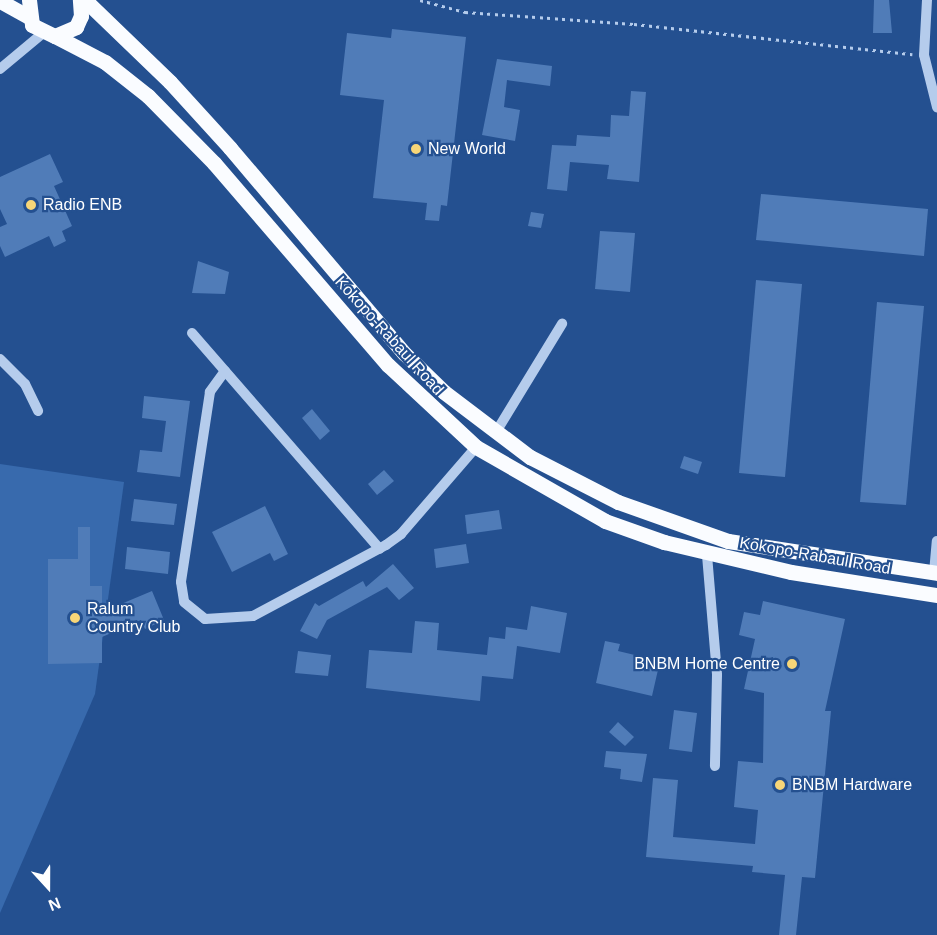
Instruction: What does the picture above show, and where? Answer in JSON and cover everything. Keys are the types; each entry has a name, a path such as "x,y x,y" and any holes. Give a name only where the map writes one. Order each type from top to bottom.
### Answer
{"main road":[{"path":"29,0 29,16"},
{"path":"0,1 29,16 49,34 76,27 81,16 82,0"},
{"name":"Kokopo-Rabaul Road","path":"82,0 170,82 230,148 405,354 444,392 495,432 573,482 675,525 728,541 936,573"},
{"name":"Kokopo-Rabaul Road","path":"49,34 105,62 148,96 214,163 388,365 476,447 605,521 707,555 937,595"}],"street":[{"path":"927,0 924,55 937,107"},
{"path":"0,69 49,34"},
{"path":"495,432 562,324"},
{"path":"192,333 380,549"},
{"path":"0,359 25,384 38,411"},
{"path":"225,371 210,392 183,564 184,602 192,611 205,619 253,616 380,549 401,534 476,447"},
{"path":"936,573 937,541"},
{"path":"707,555 717,675 715,766"}],"path":[{"path":"420,0 465,12 645,25 924,55"}],"shaded area":[{"path":"0,464 124,482 95,694 0,913"}],"building":[{"path":"874,0 889,0 892,33 873,33"},
{"name":"New World","path":"392,29 466,37 447,206 441,205 439,221 425,220 427,203 373,198 384,100 340,95 347,33 391,38"},
{"path":"497,59 552,66 550,86 507,80 504,107 520,110 515,141 482,135"},
{"path":"631,91 646,92 639,182 607,179 609,165 570,162 567,191 547,189 552,145 576,146 577,135 610,137 611,115 629,116"},
{"name":"Radio ENB","path":"50,154 63,182 54,186 72,226 62,231 66,241 54,247 49,236 5,257 0,246 0,227 7,224 0,209 0,177"},
{"path":"761,194 928,209 924,256 756,240"},
{"path":"531,212 544,214 541,228 528,226"},
{"path":"600,231 635,233 630,292 595,289"},
{"path":"198,261 229,272 225,294 192,293"},
{"path":"756,280 802,284 785,477 739,473"},
{"path":"877,302 924,306 906,505 860,502"},
{"path":"144,396 190,401 180,477 137,472 140,450 162,452 166,421 142,418"},
{"path":"312,409 330,431 320,440 302,418"},
{"path":"684,456 702,462 698,474 680,468"},
{"path":"384,470 394,481 377,495 368,484"},
{"path":"134,499 177,504 174,525 131,521"},
{"path":"265,506 288,554 274,561 270,553 232,572 212,532"},
{"path":"499,510 502,529 467,534 465,515"},
{"name":"Ralum Country Club","path":"78,527 90,527 90,586 102,586 102,612 152,591 164,620 145,629 141,620 102,637 102,663 48,664 48,559 78,559"},
{"path":"466,544 469,563 436,568 434,549"},
{"path":"127,547 170,552 168,574 125,569"},
{"path":"393,564 414,588 399,600 387,587 327,620 317,639 300,631 315,603 319,606 363,581 366,587"},
{"path":"763,601 845,619 825,711 831,711 815,878 802,877 796,935 779,935 785,875 752,872 753,866 646,857 653,778 678,780 673,837 755,844 758,810 734,807 738,761 763,763 764,693 744,689 755,639 739,635 744,612 760,615"},
{"path":"531,606 567,613 560,653 517,646 513,679 482,676 480,701 366,688 369,650 412,653 415,621 439,623 437,650 487,655 489,637 505,639 506,627 527,630"},
{"path":"605,641 620,644 618,651 660,661 652,696 596,683"},
{"path":"298,651 331,655 328,676 295,673"},
{"path":"674,710 697,713 692,752 669,749"},
{"path":"618,722 634,737 625,746 609,732"},
{"path":"606,751 647,754 642,782 620,779 621,769 604,767"}],"place":[{"name":"New World","path":"416,149"},
{"name":"Radio ENB","path":"31,205"},
{"name":"Ralum Country Club","path":"75,618"},
{"name":"BNBM Home Centre","path":"792,664"},
{"name":"BNBM Hardware","path":"780,785"}]}
